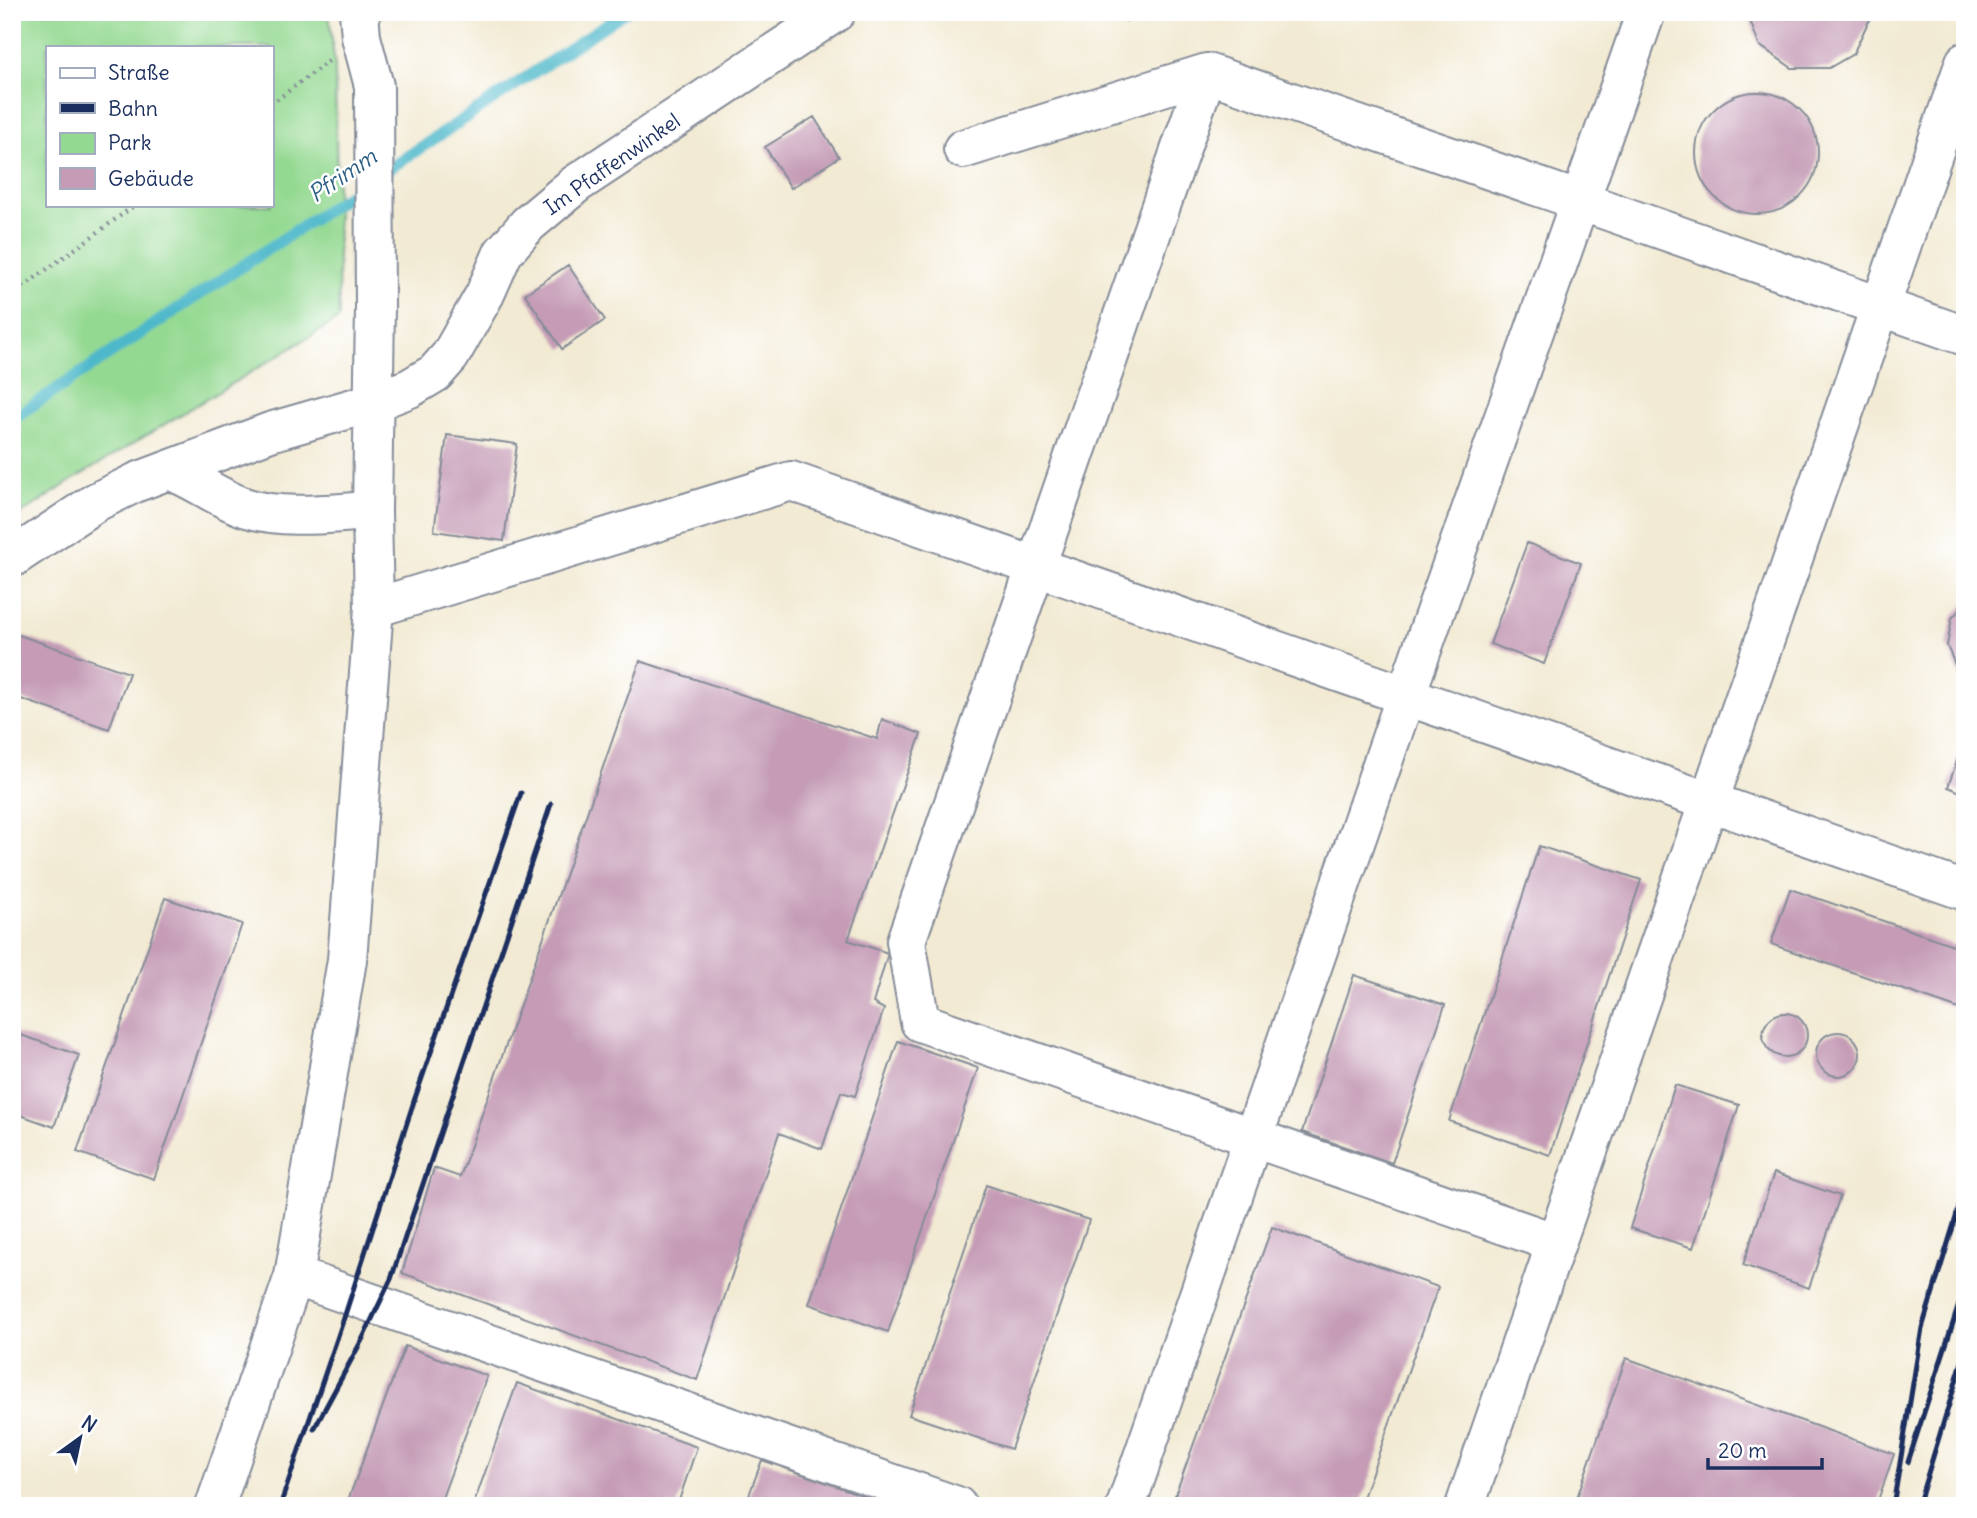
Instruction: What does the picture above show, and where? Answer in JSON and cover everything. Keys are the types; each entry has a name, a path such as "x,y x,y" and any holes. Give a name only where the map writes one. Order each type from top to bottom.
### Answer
{"street":[{"path":"215,1506 294,1276 347,960 374,608 374,86 361,37 359,12"},
{"name":"Im Pfaffenwinkel","path":"12,558 96,502 137,482 270,432 374,402 410,388 435,373 450,356 485,294 503,253 528,224 576,184 836,12"},
{"path":"1126,1506 1406,695 1646,12"},
{"path":"1465,1506 1965,62"},
{"path":"1207,73 906,941 920,1023 1556,1243"},
{"path":"963,149 1207,73 1965,336"},
{"path":"169,470 247,508 372,523"},
{"path":"374,608 791,481 1965,891"},
{"path":"294,1276 957,1506"}],"path":[{"path":"12,295 134,206"}],"green space":[{"path":"12,12 329,12 335,68 339,319 71,481 12,520"}],"building":[{"path":"1120,12 1139,12 1126,21"},
{"path":"1747,12 1873,12 1853,54 1829,68 1792,68 1759,45"},
{"path":"1757,92 1780,96 1800,110 1814,130 1818,153 1814,176 1800,196 1780,210 1757,214 1734,210 1714,196 1700,176 1696,153 1700,130 1714,110 1734,96"},
{"path":"814,117 839,157 791,188 765,147"},
{"path":"568,265 605,320 562,349 525,294"},
{"path":"447,435 517,444 504,541 434,531"},
{"path":"1527,543 1581,563 1544,664 1490,644"},
{"path":"1965,604 1965,683 1947,646 1952,618"},
{"path":"16,634 129,673 109,729 12,696 12,646"},
{"path":"640,661 877,739 882,719 921,734 848,940 888,953 873,1003 884,1009 855,1096 841,1092 822,1149 779,1133 697,1380 402,1273 434,1168 460,1177"},
{"path":"1960,752 1965,754 1965,794 1948,787"},
{"path":"1539,846 1641,880 1550,1155 1449,1121"},
{"path":"1790,889 1965,949 1965,1011 1771,944"},
{"path":"165,898 242,924 154,1179 77,1152"},
{"path":"1354,975 1445,1005 1392,1163 1302,1132"},
{"path":"1785,1013 1794,1014 1801,1019 1806,1026 1806,1044 1801,1051 1794,1056 1785,1057 1776,1056 1769,1051 1764,1044 1763,1035 1764,1026 1769,1019 1776,1014"},
{"path":"12,1032 79,1055 54,1127 12,1112"},
{"path":"1838,1032 1847,1033 1854,1038 1859,1045 1859,1063 1854,1070 1847,1075 1838,1076 1829,1075 1822,1070 1817,1063 1816,1054 1817,1045 1822,1038 1829,1033"},
{"path":"898,1041 978,1068 888,1332 809,1304"},
{"path":"1675,1085 1739,1105 1693,1248 1630,1228"},
{"path":"1774,1173 1840,1196 1809,1288 1743,1265"},
{"path":"986,1185 1089,1220 1011,1449 909,1415"},
{"path":"1272,1227 1438,1287 1360,1506 1177,1506 1172,1504"},
{"path":"405,1346 487,1376 439,1506 346,1506"},
{"path":"1626,1358 1894,1454 1876,1506 1574,1506"},
{"path":"517,1383 697,1447 677,1506 473,1506"},
{"path":"762,1460 890,1505 890,1506 745,1506"}],"waterway":[{"name":"Pfrimm","path":"12,419 625,12"}],"railway":[{"path":"280,1506 414,1101 521,793"},
{"path":"314,1429 391,1279 551,804"},
{"path":"1893,1506 1922,1328 1965,1188"},
{"path":"1908,1462 1965,1286"},
{"path":"1918,1506 1965,1352"},
{"path":"1962,1506 1965,1495"}]}
